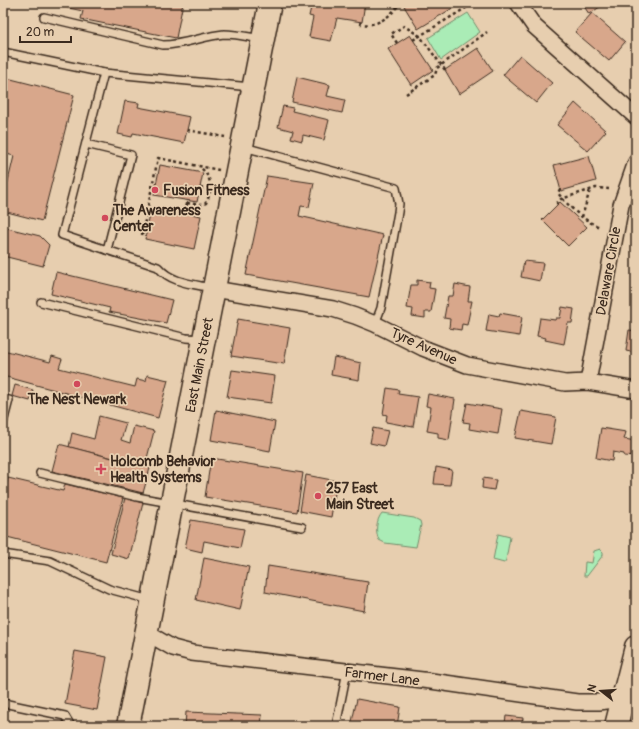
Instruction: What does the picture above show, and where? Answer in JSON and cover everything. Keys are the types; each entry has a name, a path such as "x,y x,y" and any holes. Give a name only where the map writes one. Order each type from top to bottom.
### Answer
{"main road":[{"name":"East Main Street","path":"128,726 214,288 234,142 254,88 270,3"},
{"path":"616,726 629,707 636,647"}],"street":[{"path":"518,3 534,26 636,117"},
{"name":"Delaware Circle","path":"588,382 621,205 636,162"},
{"name":"Tyre Avenue","path":"214,288 333,309 376,324 423,348 467,366 565,383 588,382 636,390"},
{"name":"Farmer Lane","path":"147,634 173,648 192,653 347,671 577,702 599,702 629,707"}],"lane":[{"path":"44,17 163,45 177,45 225,34 263,40"},
{"path":"3,52 104,73 254,88"},
{"path":"104,73 62,235 158,267 164,274 172,279 214,288"},
{"path":"234,142 396,188 399,204 398,212 381,308 376,324"},
{"path":"86,144 130,155 107,250"},
{"path":"41,302 186,338 204,340"},
{"path":"3,423 6,400"},
{"path":"40,473 137,497 302,527"},
{"path":"3,554 50,561 109,589 153,601"},
{"path":"336,726 347,671"},
{"path":"3,703 65,716 71,726"}],"path":[{"path":"360,22 361,24 371,26 392,15 400,3"},
{"path":"413,40 469,6"},
{"path":"397,43 391,34 404,26 420,36 445,70"},
{"path":"406,94 435,75 441,65 487,32"},
{"path":"187,130 234,142"},
{"path":"142,234 158,158 219,170"},
{"path":"185,212 187,201 201,205 206,203 210,190 211,182 208,174 199,166"},
{"path":"200,188 215,191"},
{"path":"558,204 557,203 562,198 596,188 609,190"},
{"path":"560,189 558,193 562,198 589,223 600,227"},
{"path":"582,217 590,190"}],"green space":[{"path":"468,13 480,32 441,60 428,38"},
{"path":"382,513 414,518 420,521 421,525 416,547 385,543 379,540 377,526 378,519"},
{"path":"498,534 510,537 506,560 504,563 493,560"},
{"path":"600,549 603,552 603,555 587,576 584,576 585,562 592,563 594,551"}],"building":[{"path":"64,3 183,3 176,38 81,19 83,11 64,7"},
{"path":"312,3 365,3 362,22 337,18 331,41 309,37 313,17 309,16"},
{"path":"409,3 455,3 456,6 418,29 404,6"},
{"path":"582,3 606,3 589,14"},
{"path":"592,13 625,42 609,61 575,32"},
{"path":"410,35 433,70 411,85 388,49"},
{"path":"478,48 493,71 459,94 445,70"},
{"path":"520,55 552,83 536,103 503,75"},
{"path":"3,77 74,95 42,221 3,211 3,202 14,156 3,153"},
{"path":"297,77 330,85 327,96 345,100 342,113 292,102"},
{"path":"125,101 139,103 138,107 190,117 184,143 133,133 132,137 118,134"},
{"path":"575,103 606,131 588,151 557,125"},
{"path":"283,106 293,108 292,111 329,120 324,140 303,135 302,141 291,138 293,131 278,127"},
{"path":"589,156 596,181 561,191 554,165"},
{"path":"160,165 203,173 197,202 154,195"},
{"path":"267,176 314,183 309,207 301,206 299,216 383,235 369,297 246,275"},
{"path":"560,202 587,227 568,246 542,220"},
{"path":"161,208 201,216 194,249 145,239 151,210 161,212"},
{"path":"3,227 40,236 49,245 43,266 3,256"},
{"path":"524,261 543,263 540,281 521,277"},
{"path":"56,272 172,300 166,323 109,312 110,308 51,294"},
{"path":"417,280 430,282 429,288 435,289 431,312 425,312 425,318 412,316 413,309 407,308 411,285 417,285"},
{"path":"455,284 470,287 468,301 472,301 467,325 462,324 461,330 449,328 450,319 444,318 448,296 453,296"},
{"path":"562,307 574,309 572,323 568,323 564,344 545,340 546,338 537,336 540,318 555,320 556,318 560,318"},
{"path":"500,313 522,317 519,336 486,331 489,314 499,316"},
{"path":"238,319 290,328 284,364 231,356"},
{"path":"629,330 636,331 636,353 626,351"},
{"name":"The Nest Newark","path":"3,350 50,362 52,356 62,359 59,368 135,387 137,379 146,381 147,375 168,380 158,418 3,376"},
{"path":"334,357 361,363 359,380 331,375"},
{"path":"232,370 275,376 271,403 227,397"},
{"path":"15,385 33,390 30,401 12,396"},
{"path":"387,388 399,390 398,394 418,397 413,427 386,422 387,415 383,414"},
{"path":"428,394 455,399 449,440 438,438 438,433 427,431 431,407 426,406"},
{"path":"467,403 502,409 498,434 469,429 470,423 463,422"},
{"path":"216,410 275,422 270,451 211,440"},
{"path":"521,411 556,417 551,444 515,438"},
{"path":"99,416 126,423 121,440 130,443 134,426 154,431 145,466 69,447 72,433 94,439"},
{"path":"373,428 388,431 384,446 370,443"},
{"path":"601,428 626,432 624,439 636,441 636,457 624,456 624,454 613,452 612,461 596,458"},
{"name":"Holcomb Behavior Health Systems","path":"59,444 150,468 143,493 52,471"},
{"path":"211,458 303,473 297,512 205,497"},
{"path":"436,467 452,470 450,485 434,484"},
{"name":"257 East Main Street","path":"306,475 337,481 331,517 300,511"},
{"path":"8,478 63,491 65,484 123,498 106,562 3,536 3,496"},
{"path":"483,478 496,480 494,490 482,488"},
{"path":"125,498 143,503 129,559 111,554"},
{"path":"191,520 244,529 240,548 204,541 202,552 185,548"},
{"path":"204,558 249,567 240,610 196,600"},
{"path":"268,566 368,582 364,611 265,592"},
{"path":"75,651 107,657 97,710 65,704"},
{"path":"357,699 400,707 397,726 351,726"},
{"path":"186,712 262,715 261,726 185,726"},
{"path":"506,716 523,718 522,725 505,723"}],"place":[{"name":"Fusion Fitness","path":"155,190"},
{"name":"The Awareness Center","path":"105,218"},
{"name":"The Nest Newark","path":"77,384"},
{"name":"Holcomb Behavior Health Systems","path":"101,469"},
{"name":"257 East Main Street","path":"318,496"}]}
